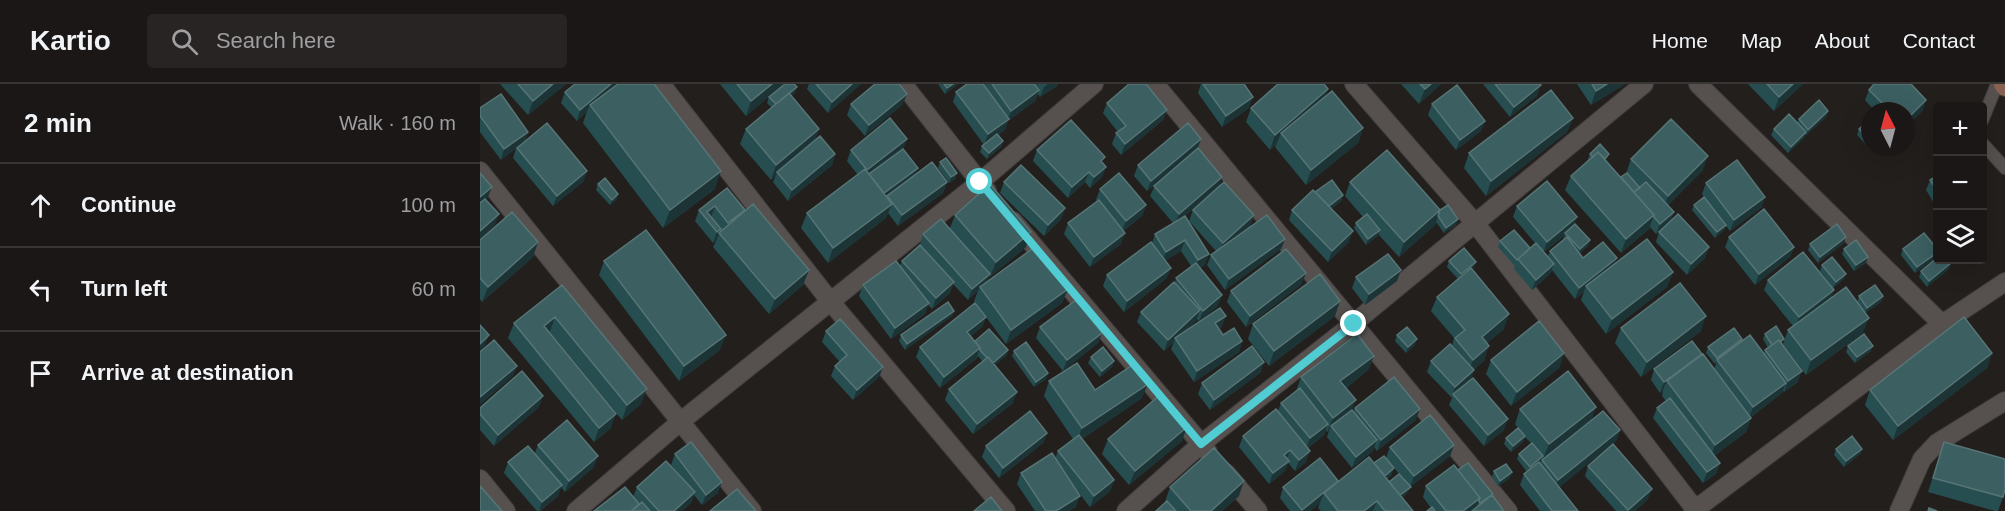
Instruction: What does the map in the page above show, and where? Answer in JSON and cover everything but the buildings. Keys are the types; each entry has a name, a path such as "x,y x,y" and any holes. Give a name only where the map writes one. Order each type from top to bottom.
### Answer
{"street":[{"path":"661,84 830,301 1006,511"},
{"path":"903,84 980,182 1258,511"},
{"path":"576,511 680,422 980,182 1094,84"},
{"path":"1155,84 1508,511"},
{"path":"1354,84 1475,223 1694,510 1942,324 2005,282"},
{"path":"1126,511 1201,444 1354,324 1644,84"},
{"path":"1698,84 1942,324"},
{"path":"480,171 752,511"},
{"path":"1899,511 1922,459 1937,443 2005,401"},
{"path":"480,479 506,511"}],"lane":[{"path":"1987,110 1997,84"},
{"path":"1987,148 2005,168"}],"route":[{"path":"980,182 1201,444 1354,324"}]}
